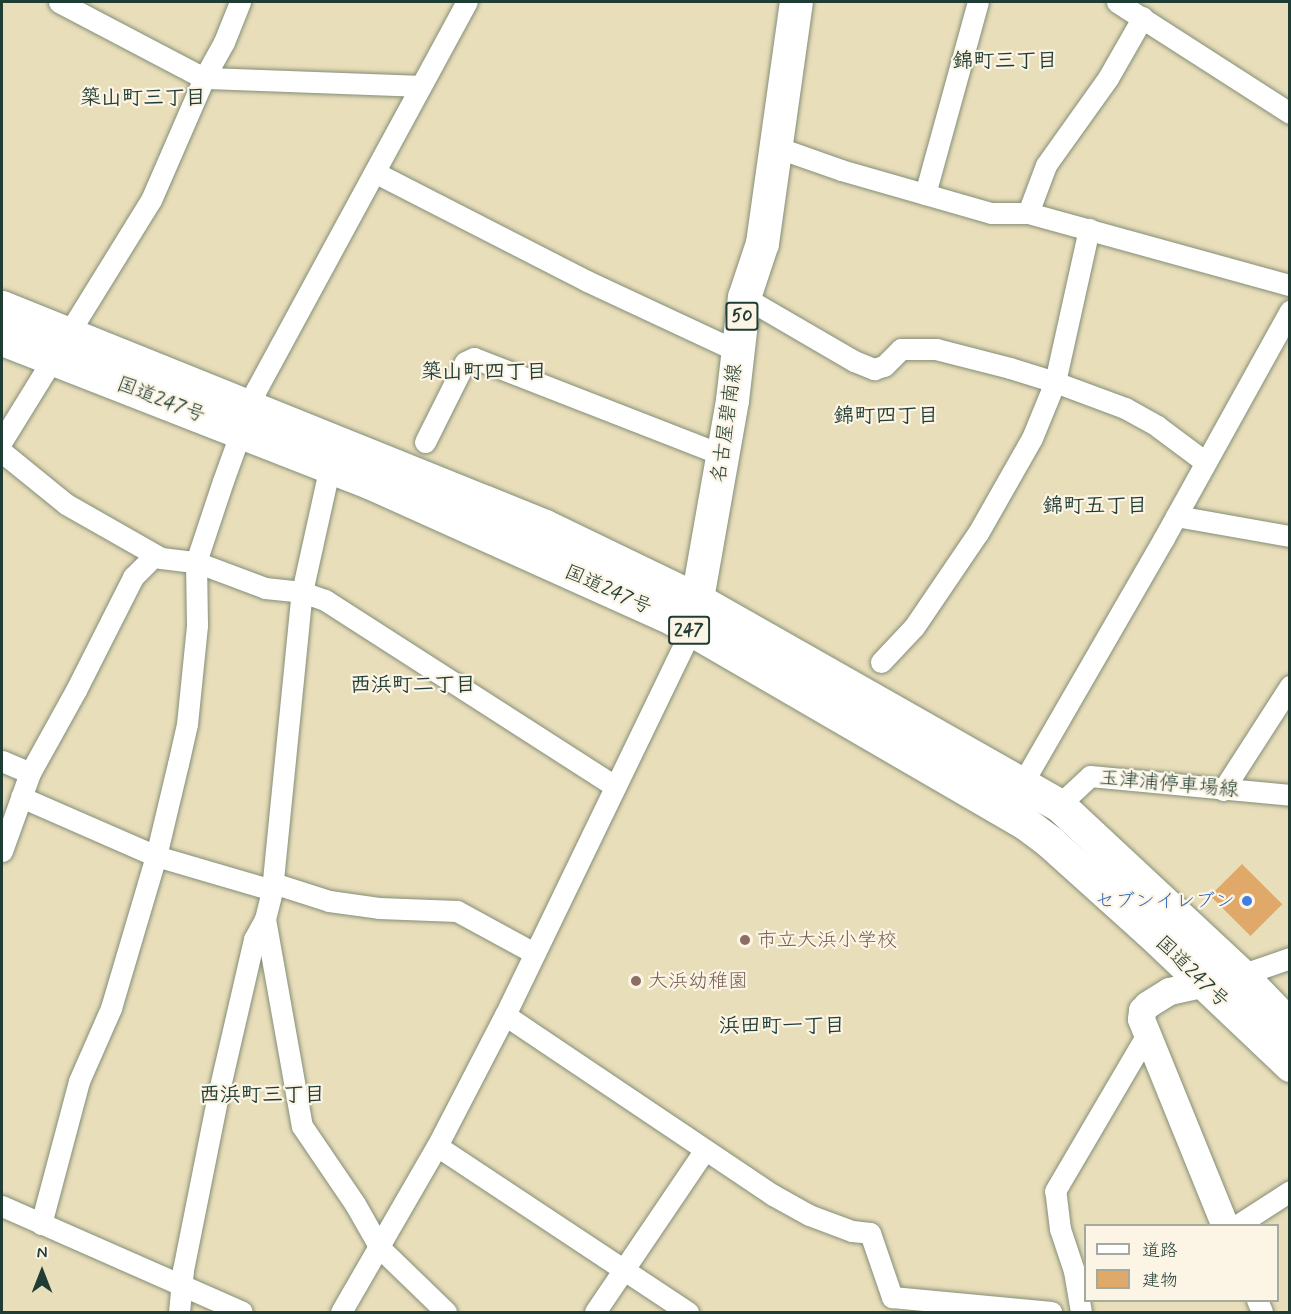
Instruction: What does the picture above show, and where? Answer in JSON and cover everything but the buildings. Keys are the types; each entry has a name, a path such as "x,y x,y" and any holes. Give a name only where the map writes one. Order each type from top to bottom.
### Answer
{"main road":[{"name":"名古屋碧南線","path":"691,631 723,455 744,297 762,243 773,146 796,2"},
{"name":"国道247号","path":"2,307 58,347"},
{"name":"国道247号","path":"2,339 58,347 245,418 545,526 698,600 1059,805 1241,975 1290,1026"},
{"name":"国道247号","path":"245,418 330,466 662,615 1025,823 1059,849 1290,1065"}],"street":[{"path":"59,2 204,78 419,86"},
{"path":"2,441 151,200 204,78 224,42 240,2"},
{"path":"41,1224 79,1081 111,1008 156,856 187,724 197,625 196,562 245,418 256,390 376,173 419,86 467,2"},
{"path":"925,194 978,2"},
{"path":"1116,2 1143,16 1290,113"},
{"path":"1028,213 1046,165 1108,78 1143,16"},
{"path":"773,146 841,170 992,213 1028,213 1290,285"},
{"path":"376,173 587,281 737,351"},
{"path":"881,662 914,627 978,533 1032,438 1055,382 1089,229"},
{"path":"744,297 854,361 874,369 884,366 901,349 936,349 1055,382 1125,408 1157,426 1204,461"},
{"path":"1022,784 1176,516 1204,461 1290,311"},
{"path":"425,442 465,362 474,358 723,455"},
{"path":"2,452 66,504 155,555 196,562 265,588 302,592 325,600 615,786"},
{"path":"179,1312 218,1095 254,939 265,919 273,887 302,592 330,466"},
{"path":"1176,516 1290,536"},
{"path":"2,851 30,773 76,690 133,577 155,555"},
{"path":"341,1312 437,1146 505,1015 691,631"},
{"path":"1223,790 1290,686"},
{"path":"2,761 30,773"},
{"name":"玉津浦停車場線","path":"1059,805 1090,776 1290,795"},
{"path":"21,797 156,856 273,887 329,901 379,908 457,911 534,953"},
{"path":"265,919 302,1126 355,1204 380,1248 446,1312"},
{"path":"1224,1224 1146,1036 1141,1019 1142,1010 1169,991 1241,975 1290,958"},
{"path":"505,1015 704,1151 809,1215 852,1231 870,1233 892,1297 1051,1312"},
{"path":"1081,1312 1074,1271 1060,1229 1055,1191 1146,1036"},
{"path":"437,1146 688,1312"},
{"path":"595,1312 704,1151"},
{"path":"1239,1224 1290,1191"},
{"path":"2,1206 242,1312"}],"place":[{"name":"セブンイレブン","path":"1247,901"},
{"name":"市立大浜小学校","path":"745,940"},
{"name":"大浜幼稚園","path":"636,981"}],"district":[{"name":"錦町三丁目","path":"1005,61"},
{"name":"築山町三丁目","path":"143,98"},
{"name":"築山町四丁目","path":"484,372"},
{"name":"錦町四丁目","path":"886,416"},
{"name":"錦町五丁目","path":"1095,506"},
{"name":"西浜町二丁目","path":"413,685"},
{"name":"浜田町一丁目","path":"782,1026"},
{"name":"西浜町三丁目","path":"262,1095"}]}
